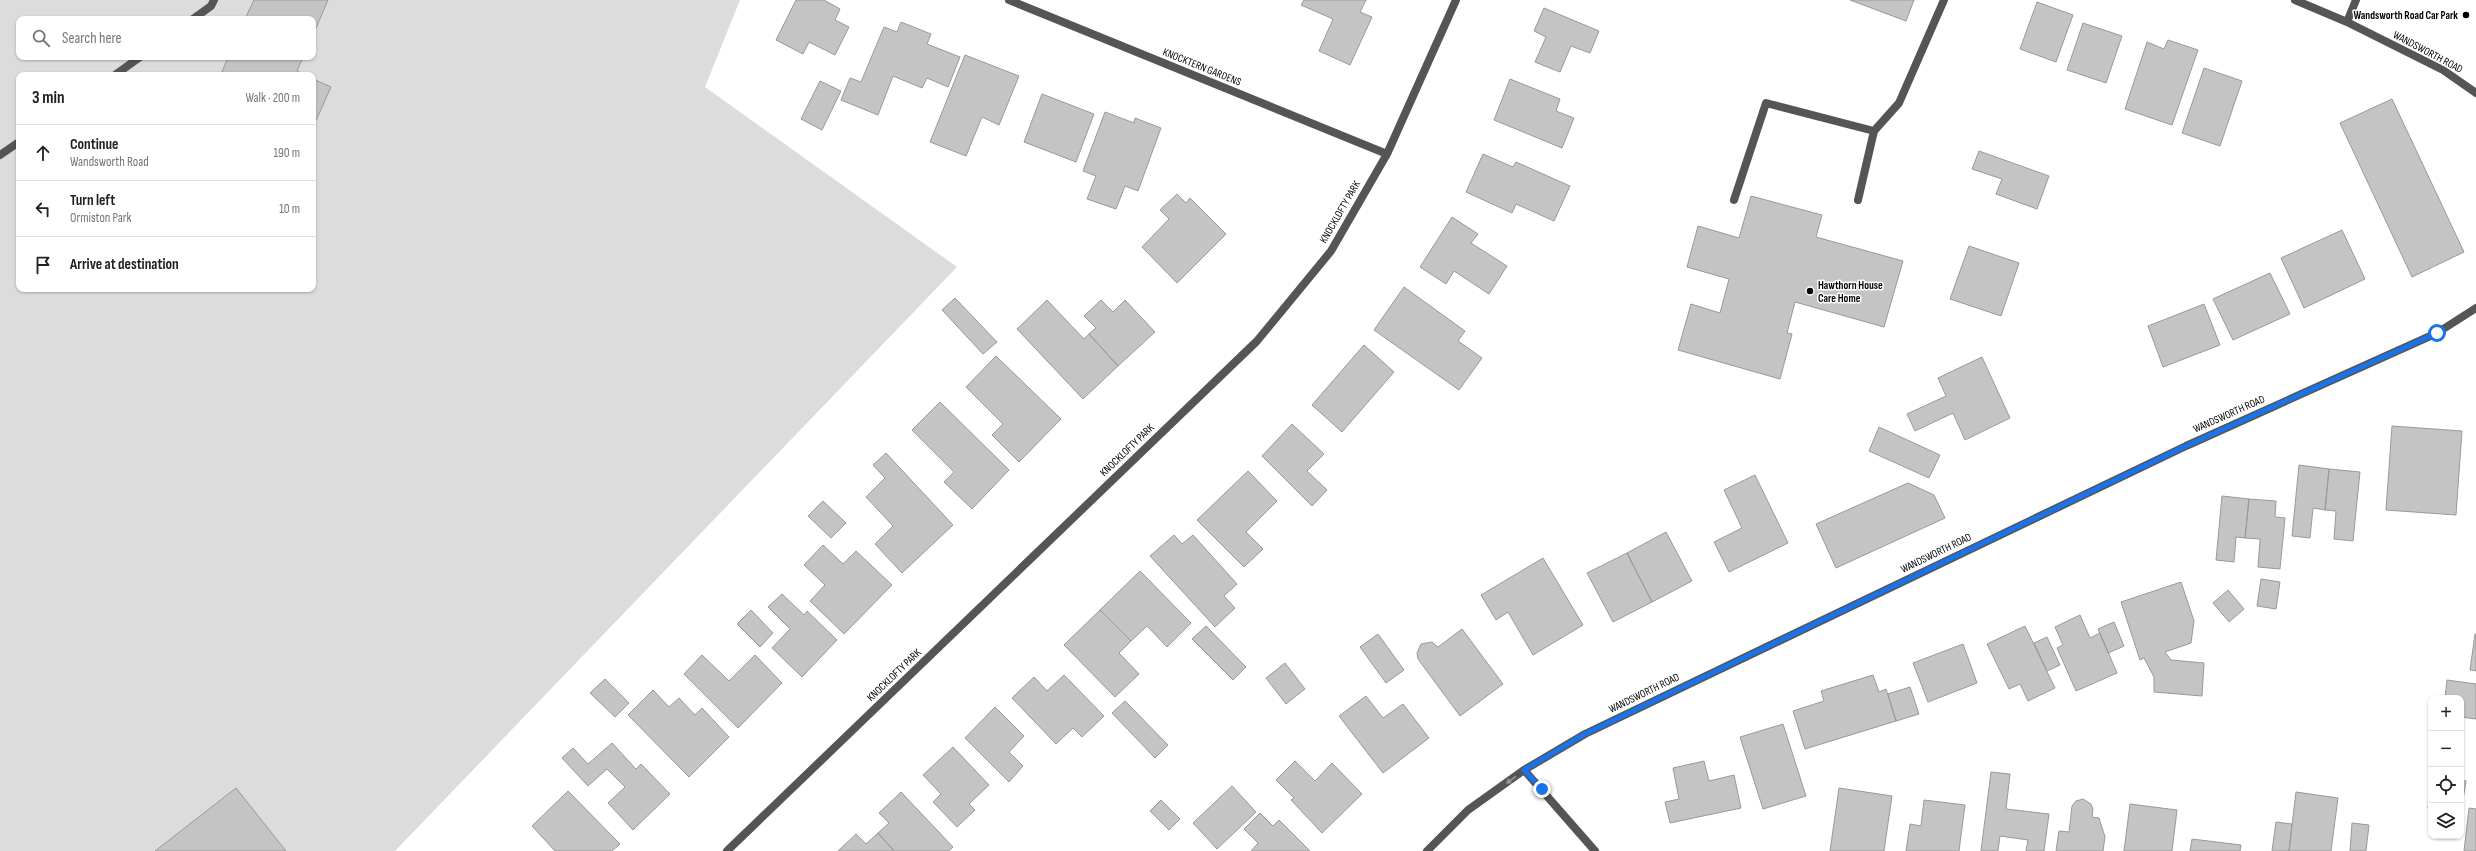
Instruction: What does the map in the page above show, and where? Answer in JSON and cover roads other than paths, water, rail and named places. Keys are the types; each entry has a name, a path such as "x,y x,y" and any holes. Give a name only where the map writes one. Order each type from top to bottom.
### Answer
{"street":[{"path":"197,16 211,6 214,0"},
{"name":"KNOCKTERN GARDENS","path":"1009,0 1387,154"},
{"name":"KNOCKLOFTY PARK","path":"727,851 1257,341 1331,251 1387,154 1456,0"},
{"path":"1858,200 1874,131 1899,103 1944,0"},
{"name":"WANDSWORTH ROAD","path":"2295,0 2347,22 2443,70 2476,93"},
{"path":"2347,22 2356,0"},
{"path":"119,72 136,60"},
{"path":"1734,200 1766,103 1874,131"},
{"path":"0,155 16,144"},
{"name":"WANDSWORTH ROAD","path":"1427,851 1468,810 1524,770 1585,734 2186,446 2437,333 2476,308"},
{"path":"1524,770 1595,851"}],"place":[{"name":"Wandsworth Road Car Park","path":"2466,15"},
{"name":"Hawthorn House Care Home","path":"1810,291"}]}
